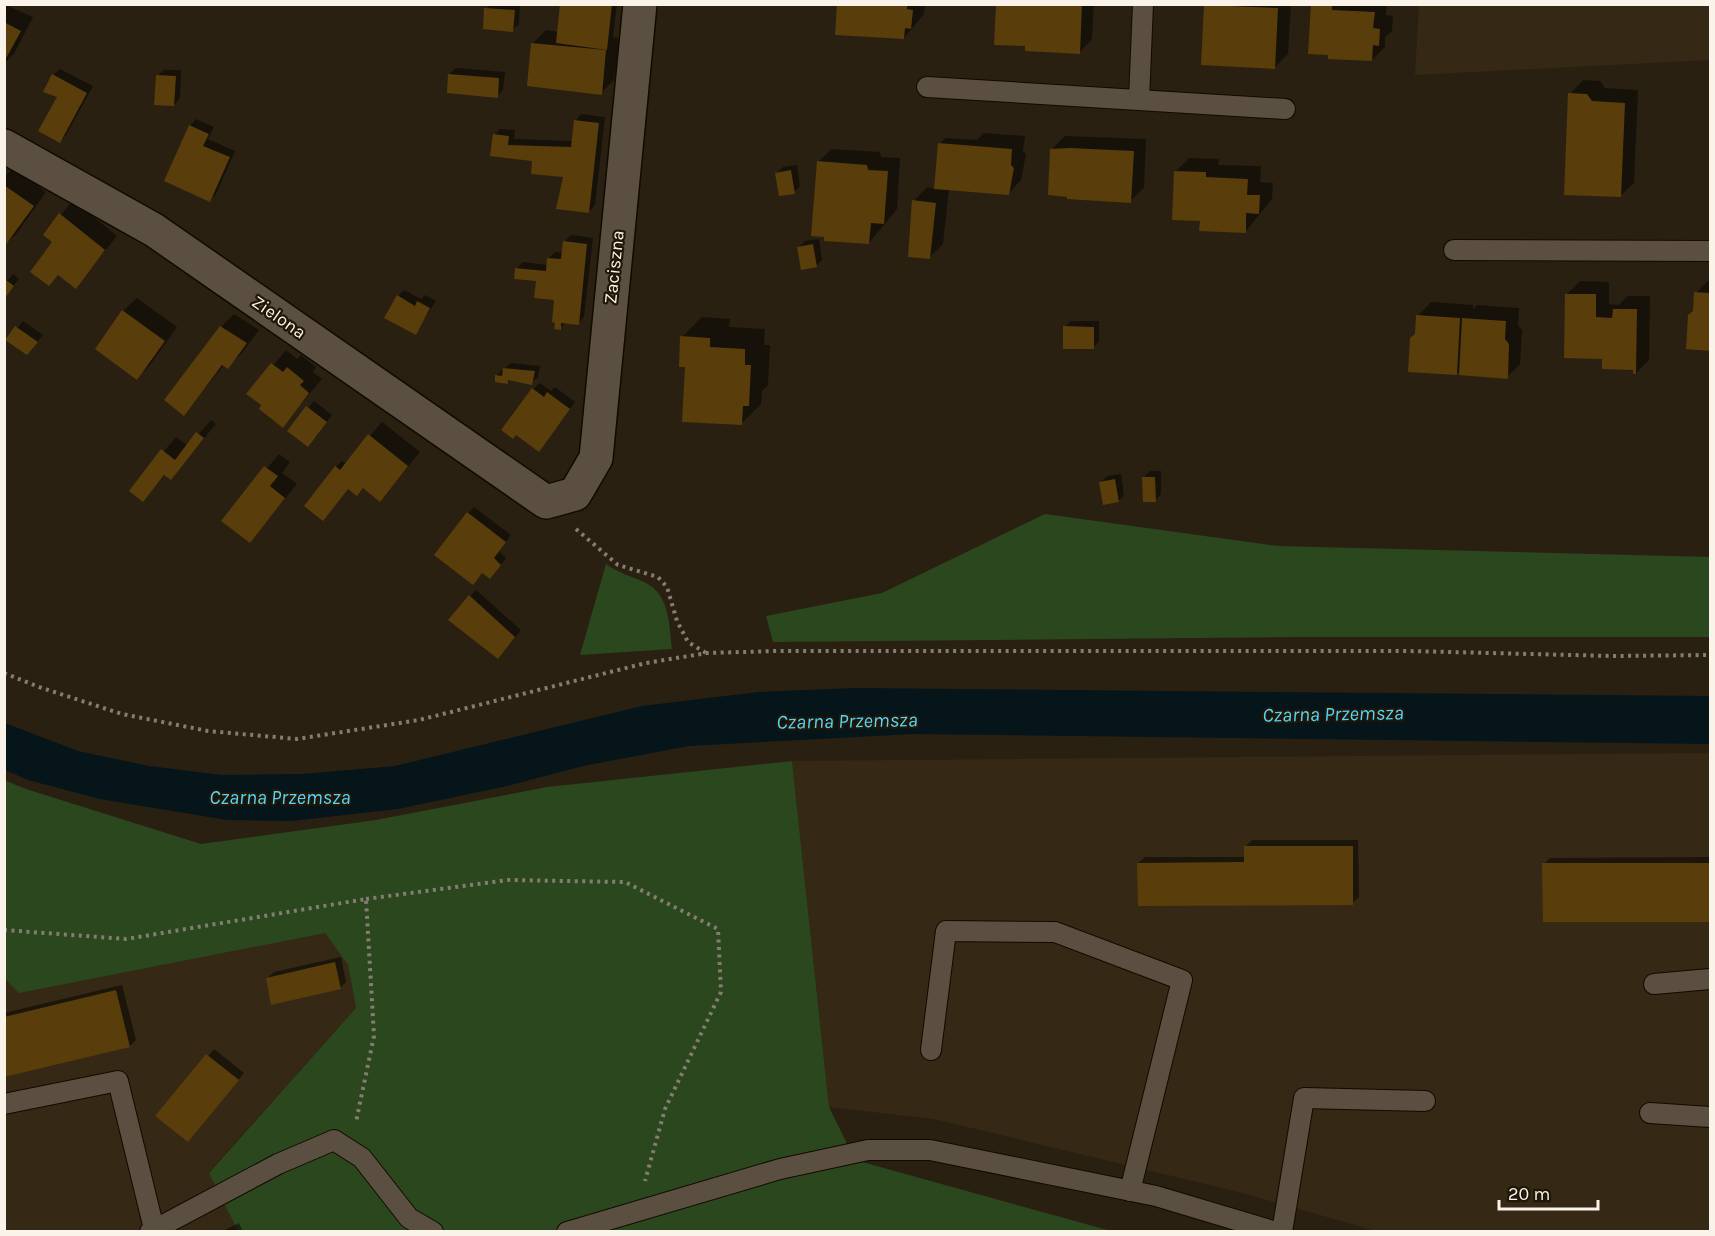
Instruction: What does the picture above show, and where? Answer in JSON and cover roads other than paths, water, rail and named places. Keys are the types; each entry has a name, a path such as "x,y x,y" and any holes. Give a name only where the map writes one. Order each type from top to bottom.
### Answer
{"street":[{"name":"Zaciszna","path":"546,502 575,494 596,458 640,4"},
{"name":"Zielona","path":"4,146 154,230 546,502"}],"lane":[{"path":"1138,100 1143,4"},
{"path":"927,87 1285,109"},
{"path":"1454,250 1710,251"},
{"path":"931,1050 946,931 1055,932 1182,980 1130,1191"},
{"path":"1654,984 1710,979"},
{"path":"4,1104 118,1082 152,1230 278,1164 334,1140 362,1158 409,1218 433,1232"},
{"path":"1282,1232 1304,1098 1425,1101"},
{"path":"1650,1113 1710,1116"},
{"path":"567,1232 780,1169 868,1150 930,1150 1130,1191 1276,1232"}],"water":[{"name":"Czarna Przemsza","path":"855,688 1710,696 1710,744 913,734 689,746 583,766 507,786 398,809 292,821 227,820 100,799 28,780 5,770 5,723 78,751 149,766 222,775 302,774 395,766 642,706 758,692"}]}
